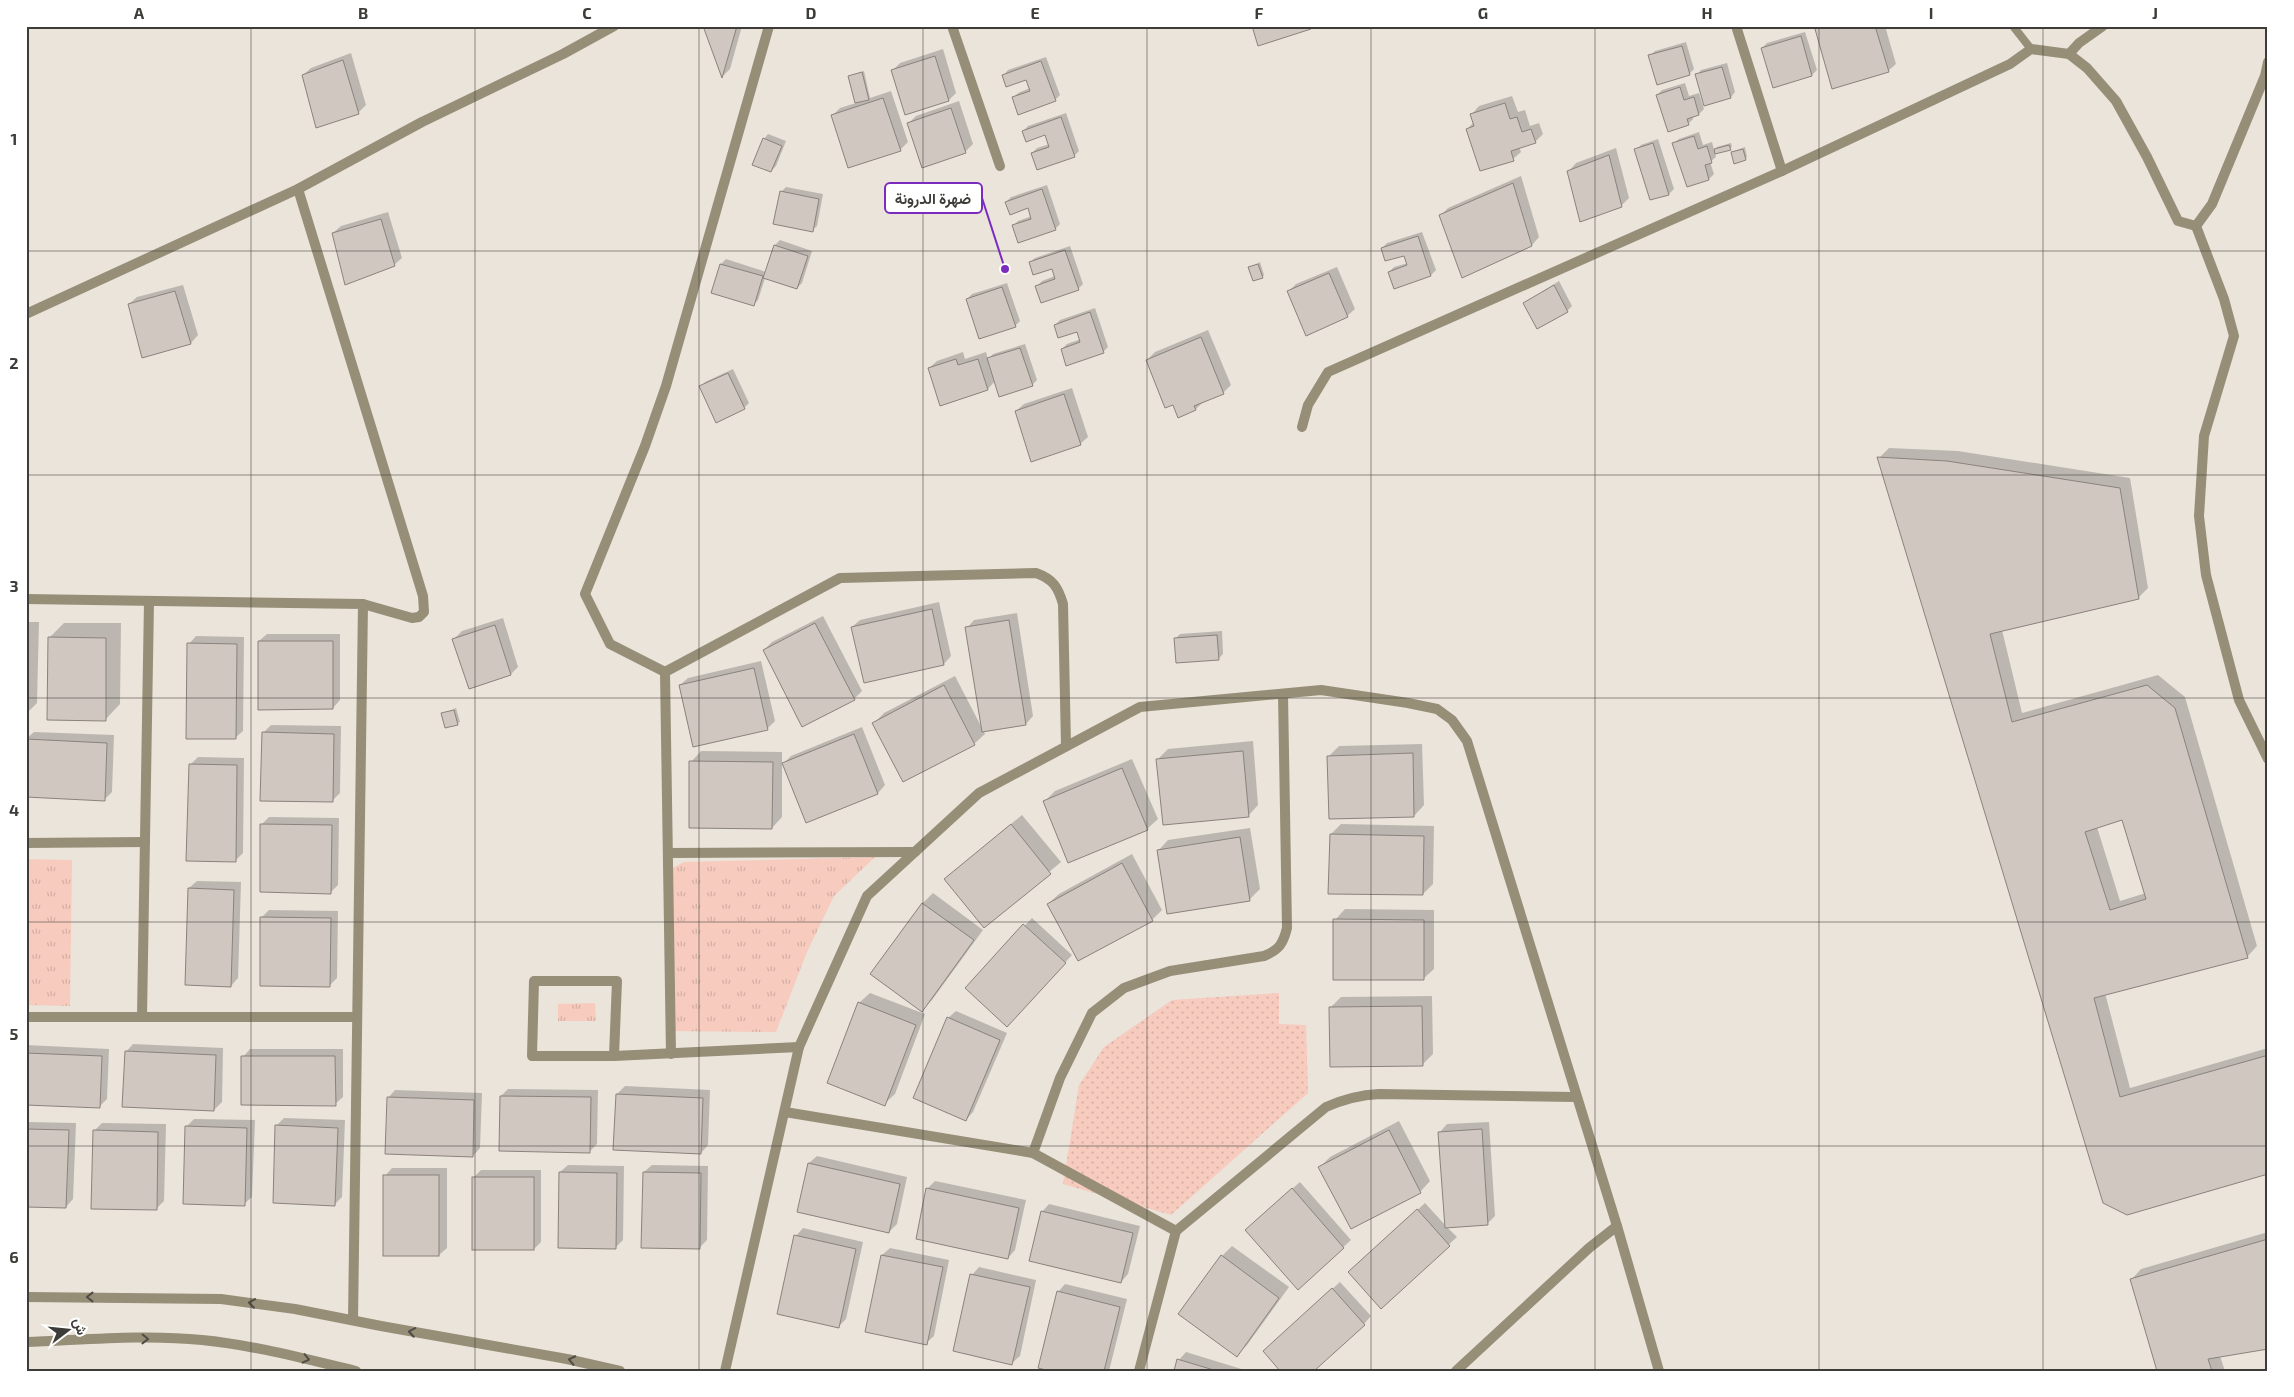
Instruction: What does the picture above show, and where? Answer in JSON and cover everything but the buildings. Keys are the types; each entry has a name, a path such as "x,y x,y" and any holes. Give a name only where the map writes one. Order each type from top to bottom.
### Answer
{"street":[{"path":"26,314 298,190 422,122 563,54 614,26"},
{"path":"665,672 610,644 585,594 645,446 666,386 769,26"},
{"path":"952,26 1000,166"},
{"path":"1736,26 1782,171"},
{"path":"2069,54 2079,43 2103,26"},
{"path":"1302,427 1308,405 1328,372 1782,171 2010,64 2031,50 2069,54 2087,68 2116,101 2147,157 2178,221 2196,226"},
{"path":"2196,226 2212,204 2265,76 2268,62"},
{"path":"26,599 363,604 412,618 419,617 424,612 422,596 298,190"},
{"path":"2196,226 2224,299 2234,336 2204,436 2199,516 2206,575 2239,700 2268,759"},
{"path":"665,672 840,578 1036,573 1048,577 1058,588 1062,604 1066,746"},
{"path":"142,1017 149,601"},
{"path":"353,1320 363,604"},
{"path":"665,672 671,1054"},
{"path":"726,1371 799,1047 867,896 979,793 1140,707 1321,690 1408,702 1437,709 1452,720 1467,741 1617,1226 1659,1371"},
{"path":"1033,1153 1060,1078 1092,1013 1124,988 1170,971 1264,956 1275,952 1283,944 1287,928 1283,694"},
{"path":"26,843 145,842"},
{"path":"668,853 915,852"},
{"path":"614,1056 617,981 534,980 532,1056 614,1056 799,1047"},
{"path":"26,1017 357,1017"},
{"path":"1139,1371 1176,1231 1326,1107 1359,1095 1379,1094 1576,1097"},
{"path":"785,1112 1033,1153 1176,1231"},
{"path":"1456,1371 1589,1248 1617,1226"},
{"path":"26,1297 221,1299 295,1308 566,1359 620,1371"},
{"path":"26,1342 134,1338 200,1340 250,1346 356,1371"}],"lane":[{"path":"2013,26 2031,50"}],"green space":[{"path":"875,857 834,896 807,952 776,1032 668,1031 669,870 684,862"},
{"path":"26,859 72,860 70,1006 26,1005"},
{"path":"1279,993 1279,1024 1306,1025 1308,1093 1171,1215 1063,1184 1079,1085 1104,1047 1172,1000"},
{"path":"595,1003 596,1021 558,1021 558,1004"}],"place":[{"name":"ضهرة الدرونة","path":"1005,269"}]}
